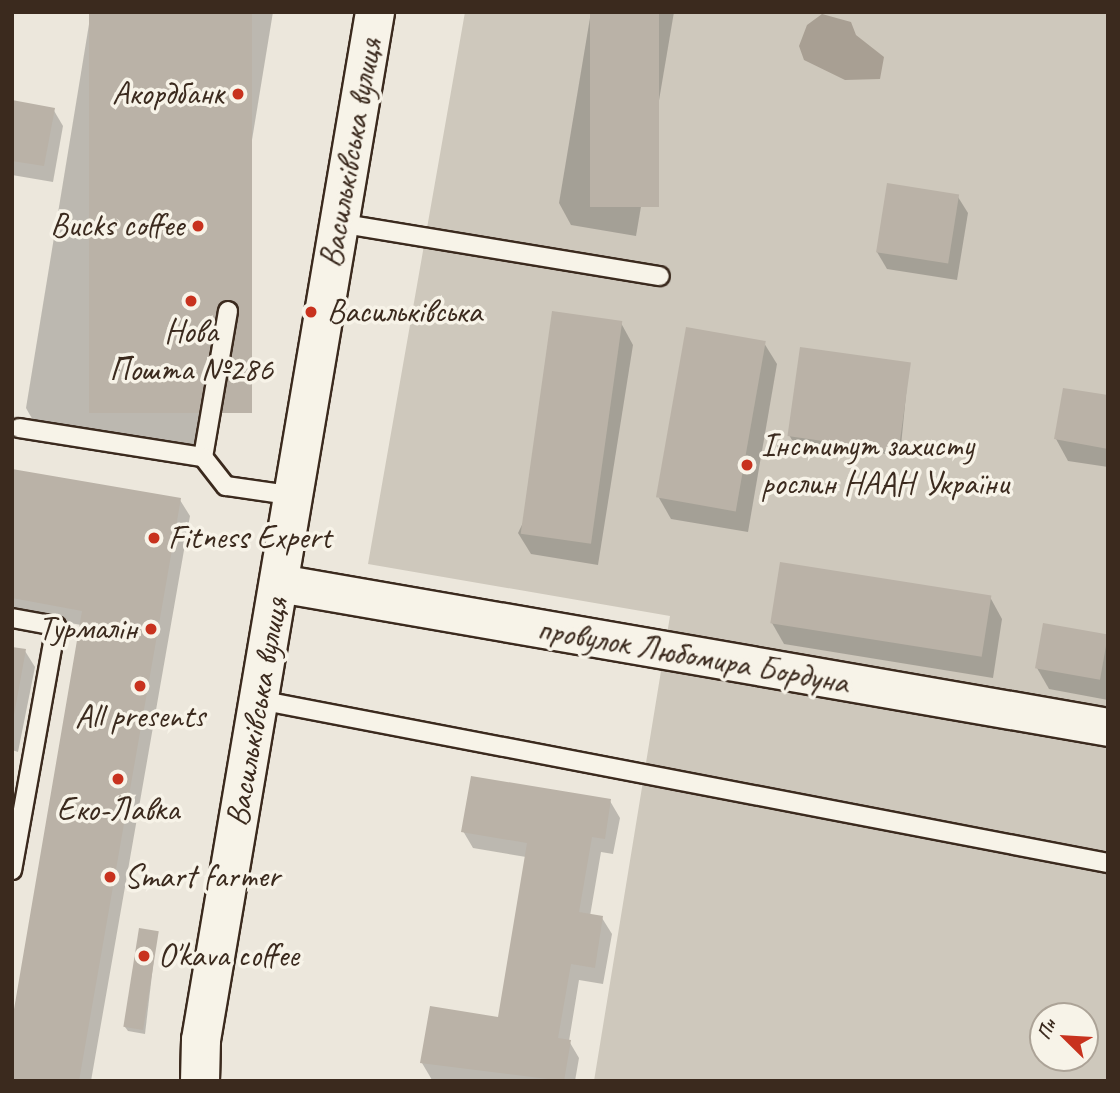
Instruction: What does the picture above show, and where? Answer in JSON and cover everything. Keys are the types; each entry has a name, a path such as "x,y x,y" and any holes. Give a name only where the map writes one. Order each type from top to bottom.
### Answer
{"main road":[{"name":"Васильківська вулиця","path":"200,1081 259,700 375,12"}],"street":[{"name":"провулок Любомира Бордуна","path":"279,583 1108,727"}],"lane":[{"path":"339,223 660,276"},
{"path":"203,457 228,311"},
{"path":"19,428 203,457 226,486 295,496"},
{"path":"12,618 56,626 12,870"},
{"path":"259,700 1108,863"}],"shaded area":[{"path":"465,12 1108,12 1108,1081 594,1081 670,616 368,564"},
{"path":"822,14 851,22 856,35 884,57 880,79 845,80 804,60 799,46 807,25"}],"building":[{"path":"89,12 252,12 252,413 89,413"},
{"path":"590,12 659,12 659,207 590,207"},
{"path":"12,100 55,108 44,166 12,161"},
{"path":"887,183 959,194 948,264 876,252"},
{"path":"552,311 622,321 591,544 521,534"},
{"path":"686,327 766,341 736,511 656,497"},
{"path":"800,347 911,363 898,452 787,436"},
{"path":"1063,388 1108,395 1108,449 1054,439"},
{"path":"12,469 181,498 79,1081 12,1081 12,1021 82,611 12,598"},
{"path":"780,562 991,595 982,657 770,623"},
{"path":"1043,623 1108,634 1100,680 1035,668"},
{"path":"12,647 26,649 14,715 12,715"},
{"path":"471,776 611,799 605,839 592,837 579,912 603,916 595,968 571,964 558,1038 571,1040 564,1081 420,1063 430,1006 498,1017 527,843 461,832"},
{"path":"139,928 159,931 143,1030 123,1027"}],"place":[{"name":"Акордбанк","path":"238,94"},
{"name":"Bucks coffee","path":"198,226"},
{"name":"Нова Пошта №286","path":"191,301"},
{"name":"Васильківська","path":"311,312"},
{"name":"Інститут захисту рослин НААН України","path":"747,465"},
{"name":"Fitness Expert","path":"154,538"},
{"name":"Турмалін","path":"151,629"},
{"name":"All presents","path":"140,686"},
{"name":"Еко-Лавка","path":"118,779"},
{"name":"Smart farmer","path":"110,877"},
{"name":"O'kava coffee","path":"144,956"}]}
